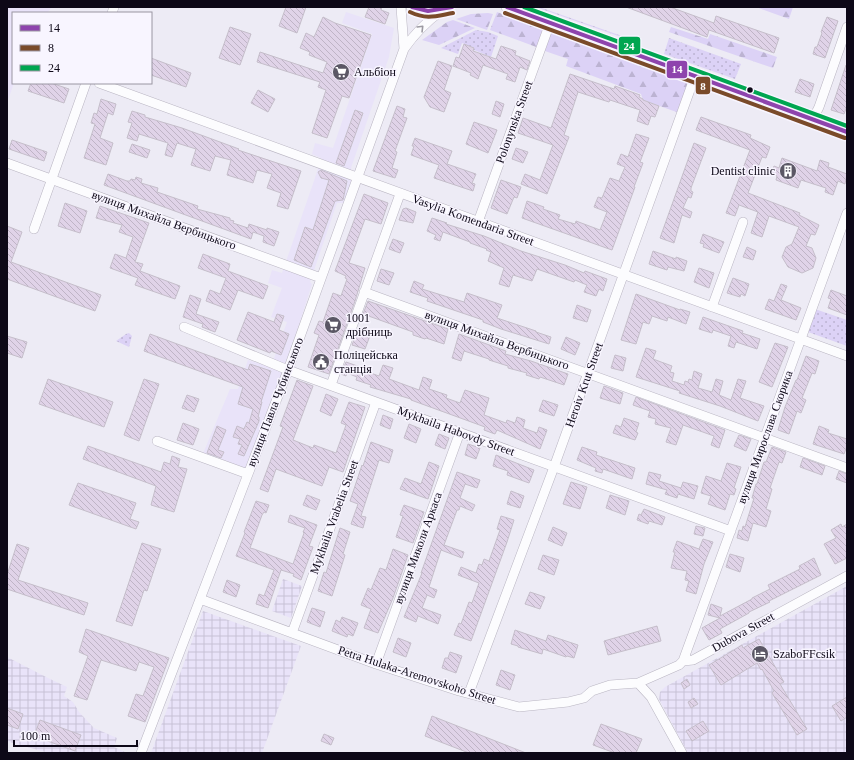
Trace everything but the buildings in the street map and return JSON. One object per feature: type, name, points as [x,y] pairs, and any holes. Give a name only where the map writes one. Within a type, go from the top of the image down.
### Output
[{"type":"main road","points":[[412,7],[422,11],[447,8]]},
{"type":"main road","points":[[507,7],[847,132]]},
{"type":"street","name":"вулиця Павла Чубинського","points":[[401,7],[404,49]]},
{"type":"street","name":"вулиця Павла Чубинського","points":[[141,753],[288,370],[404,49],[413,35],[422,26],[447,8]]},
{"type":"street","name":"Polonynska Street","points":[[478,222],[550,23]]},
{"type":"street","points":[[813,120],[847,28]]},
{"type":"street","name":"Heroiv Krut Street","points":[[469,693],[554,467],[695,76]]},
{"type":"street","points":[[34,228],[86,84]]},
{"type":"street","name":"Vasylia Komendaria Street","points":[[102,84],[847,356]]},
{"type":"street","name":"вулиця Михайла Вербицького","points":[[7,163],[321,278]]},
{"type":"street","points":[[331,385],[400,194]]},
{"type":"street","name":"вулиця Мирослава Скорика","points":[[683,661],[847,213]]},
{"type":"street","points":[[712,307],[743,222]]},
{"type":"street","name":"вулиця Михайла Вербицького","points":[[364,292],[847,468]]},
{"type":"street","name":"Mykhaila Habovdy Street","points":[[184,327],[288,370],[731,531]]},
{"type":"street","name":"Mykhaila Vrabelia Street","points":[[292,633],[376,402]]},
{"type":"street","name":"вулиця Миколи Аркаса","points":[[376,664],[460,432]]},
{"type":"street","points":[[157,441],[248,474]]},
{"type":"street","name":"Dubova Street","points":[[638,683],[679,665],[683,661],[693,660],[847,576]]},
{"type":"street","name":"Petra Hulaka-Aremovskoho Street","points":[[200,599],[376,664],[459,691],[519,707],[544,706],[568,702],[584,698],[592,691],[610,685],[638,683]]},
{"type":"street","points":[[638,683],[651,696],[682,753]]},
{"type":"shaded area","points":[[7,7],[52,7],[48,12],[12,12],[12,84],[14,84],[7,103]]},
{"type":"shaded area","points":[[346,12],[394,28],[389,57],[351,168],[352,181],[345,203],[337,203],[310,282],[312,284],[299,325],[246,471],[202,456],[230,389],[238,389],[248,360],[271,367],[287,322],[271,317],[282,288],[268,283],[272,270],[282,273],[316,175],[321,158],[312,154],[315,143],[333,148],[372,34],[342,23]]},
{"type":"shaded area","points":[[283,579],[302,586],[291,618],[272,611]]},
{"type":"shaded area","points":[[847,586],[847,753],[688,753],[659,699],[660,692],[665,687]]},
{"type":"shaded area","points":[[203,611],[301,646],[262,753],[151,753]]},
{"type":"shaded area","points":[[7,657],[67,687],[64,696],[73,702],[79,712],[94,728],[117,738],[114,747],[127,753],[49,753],[9,742],[7,739]]},
{"type":"green space","points":[[536,7],[539,7],[639,42],[638,43]]},
{"type":"green space","points":[[756,7],[793,7],[789,19]]},
{"type":"green space","points":[[497,12],[545,30],[539,48],[490,30]]},
{"type":"green space","points":[[471,14],[493,14],[487,30],[456,19]]},
{"type":"green space","points":[[453,20],[475,28],[439,45],[422,40],[447,22]]},
{"type":"green space","points":[[671,27],[708,39],[710,34],[777,57],[773,68],[669,32]]},
{"type":"green space","points":[[476,30],[488,32],[498,36],[491,57],[462,43],[458,54],[441,48]]},
{"type":"green space","points":[[549,32],[693,84],[682,114],[643,100],[641,94],[566,66],[568,59],[542,50]]},
{"type":"green space","points":[[669,38],[741,64],[735,79],[664,54]]},
{"type":"green space","points":[[815,309],[847,320],[847,346],[808,332]]},
{"type":"green space","points":[[129,333],[132,336],[129,347],[116,341],[126,334]]},
{"type":"transit line","name":"14","points":[[412,7],[428,11],[452,7]]},
{"type":"transit line","name":"14","points":[[507,7],[847,132]]},
{"type":"transit line","name":"24","points":[[524,7],[847,126]]},
{"type":"transit line","name":"8","points":[[410,12],[427,17],[453,13]]},
{"type":"transit line","name":"8","points":[[505,13],[845,138]]},
{"type":"place","name":"Альбіон","points":[[341,72]]},
{"type":"place","name":"Dentist clinic","points":[[788,171]]},
{"type":"place","name":"1001 дрібниць","points":[[333,325]]},
{"type":"place","name":"Поліцейська станція","points":[[321,362]]},
{"type":"place","name":"SzaboFFcsik","points":[[760,654]]}]
